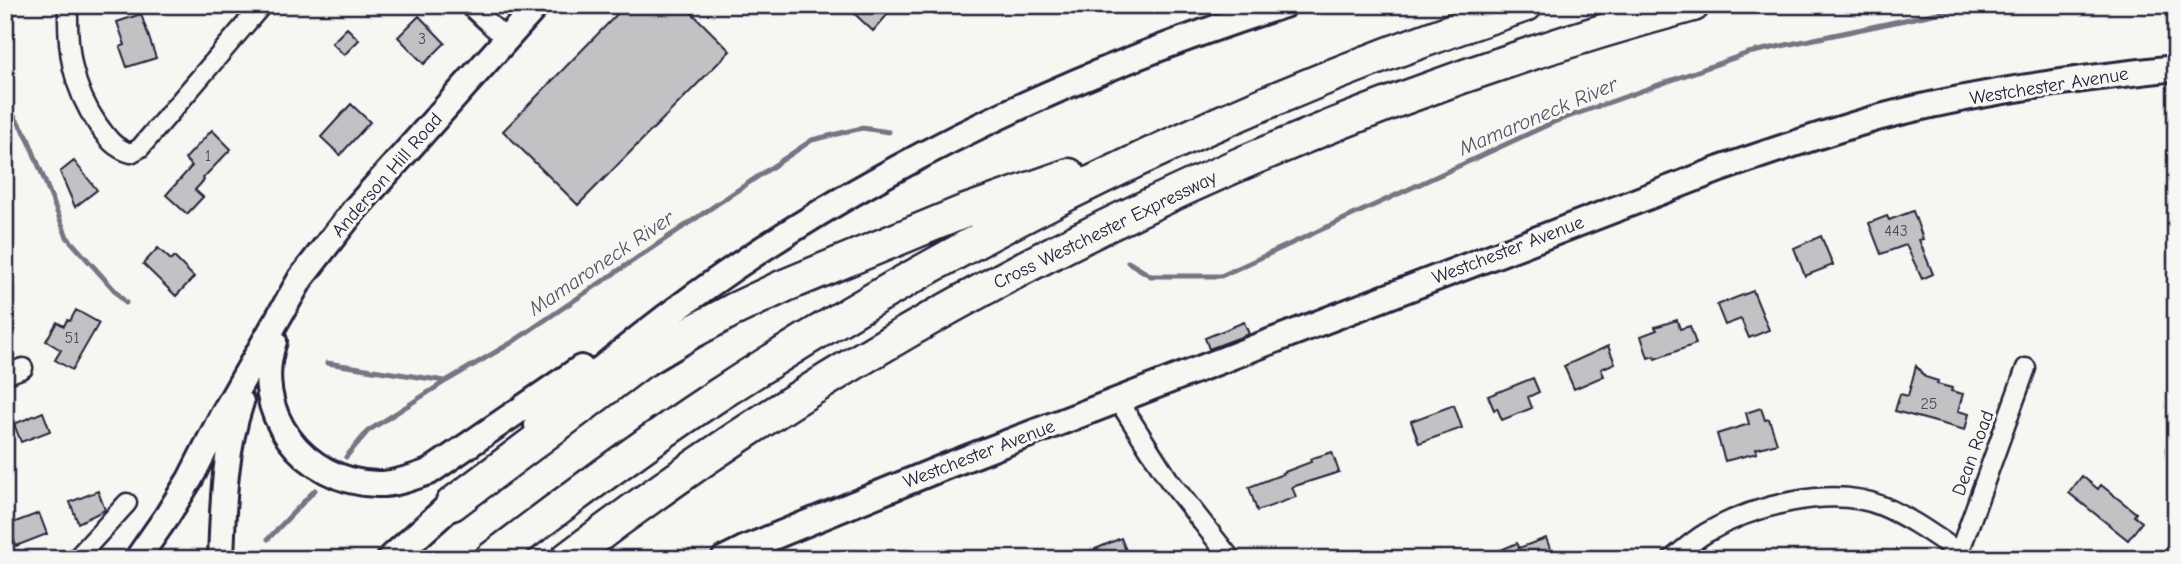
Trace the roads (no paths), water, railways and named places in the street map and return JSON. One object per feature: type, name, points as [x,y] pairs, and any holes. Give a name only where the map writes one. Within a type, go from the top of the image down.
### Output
[{"type":"highway","points":[[452,504],[641,362],[733,310],[784,286],[963,212],[1225,119],[1405,47],[1526,5]]},
{"type":"highway","name":"Cross Westchester Expressway","points":[[572,556],[713,454],[841,372],[1012,274],[1125,216],[1244,162],[1423,92],[1545,50],[1693,5]]},
{"type":"highway","points":[[491,559],[655,438],[831,324],[990,233],[1119,168],[1225,119]]},
{"type":"main road","name":"Anderson Hill Road","points":[[137,559],[190,480],[222,416],[301,278],[355,209],[537,5]]},
{"type":"main road","points":[[287,304],[272,346],[268,368],[268,393],[282,427],[294,446],[309,461],[339,477],[378,484],[401,481],[429,472],[571,374],[674,311],[808,220],[953,138],[1044,95],[1196,34],[1284,5]]},
{"type":"main road","name":"Westchester Avenue","points":[[859,501],[1720,169],[1819,135],[1877,118],[1978,96],[2073,80],[2176,68]]},
{"type":"main road","points":[[391,559],[573,391],[674,311]]},
{"type":"main road","name":"Anderson Hill Road","points":[[221,559],[228,456],[238,412],[256,359]]},
{"type":"main road","points":[[724,559],[859,501]]},
{"type":"main road","points":[[748,559],[859,501]]},
{"type":"street","points":[[68,5],[67,39],[75,80],[87,109],[108,139],[117,148],[131,153],[140,148],[262,5]]},
{"type":"street","points":[[469,5],[506,40]]},
{"type":"street","points":[[5,375],[23,368]]},
{"type":"street","name":"Dean Road","points":[[1964,556],[2026,368]]},
{"type":"street","points":[[1118,400],[1169,480],[1231,559]]},
{"type":"street","points":[[1672,559],[1706,533],[1751,512],[1822,498],[1853,499],[1880,505],[1909,520],[1964,556]]},
{"type":"street","points":[[76,559],[127,503]]},
{"type":"waterway","name":"Mamaroneck River","points":[[1128,262],[1151,276],[1221,276],[1554,122],[1748,53],[1976,5]]},
{"type":"waterway","points":[[5,102],[27,136],[67,237],[126,303]]},
{"type":"waterway","name":"Mamaroneck River","points":[[346,457],[368,431],[511,343],[812,140],[862,128],[889,132]]},
{"type":"waterway","points":[[327,363],[445,381]]},
{"type":"waterway","name":"Mamaroneck River","points":[[268,539],[315,490]]}]
